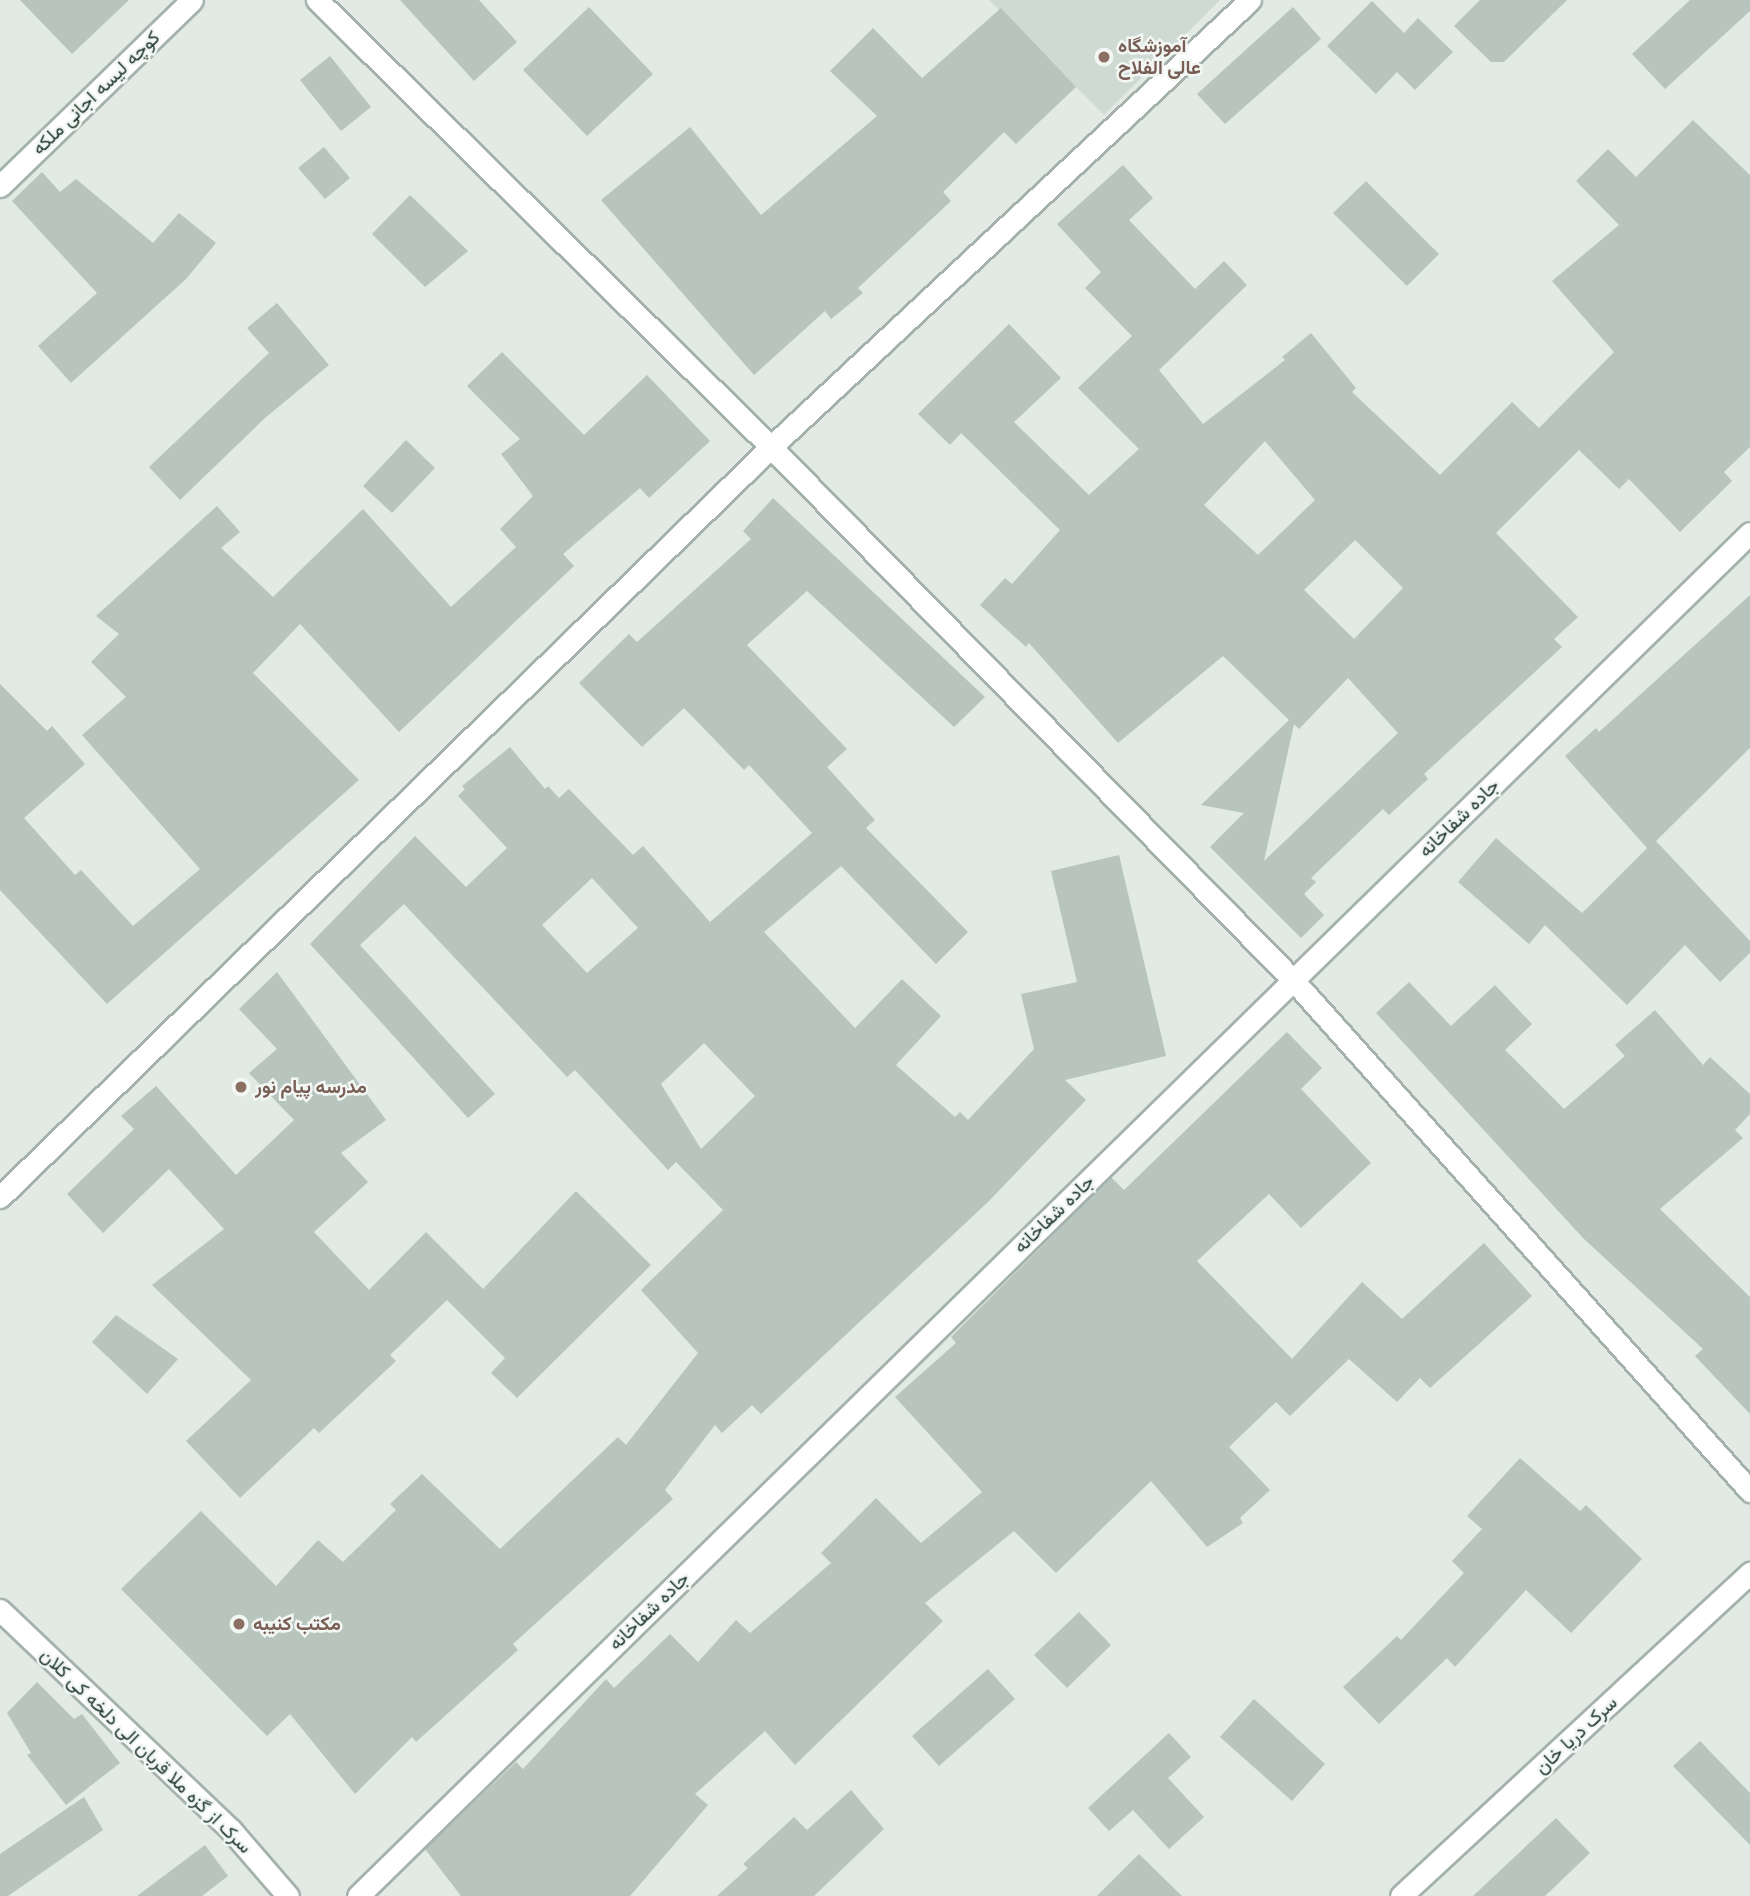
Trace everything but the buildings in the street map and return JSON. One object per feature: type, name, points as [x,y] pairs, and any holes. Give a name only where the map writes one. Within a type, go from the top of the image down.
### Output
[{"type":"street","name":"کوچه لیسه اجانی ملکه","points":[[0,186],[192,0]]},
{"type":"street","points":[[317,0],[771,447],[1293,980],[1750,1491]]},
{"type":"street","points":[[0,1198],[771,447],[1250,0]]},
{"type":"street","name":"جاده شفاخانه","points":[[358,1896],[1750,533]]},
{"type":"street","name":"سرک دریا خان","points":[[1401,1896],[1750,1573]]},
{"type":"street","name":"سرک از گزه ملا قربان الی دلخه کی کلان","points":[[0,1610],[231,1830],[288,1896]]},
{"type":"shaded area","name":"آموزشگاه عالی الفلاح","points":[[989,0],[1220,0],[1104,115]]},
{"type":"place","name":"آموزشگاه عالی الفلاح","points":[[1104,57]]},
{"type":"place","name":"مدرسه پیام نور","points":[[241,1087]]},
{"type":"place","name":"مکتب کنیبه","points":[[239,1624]]}]
